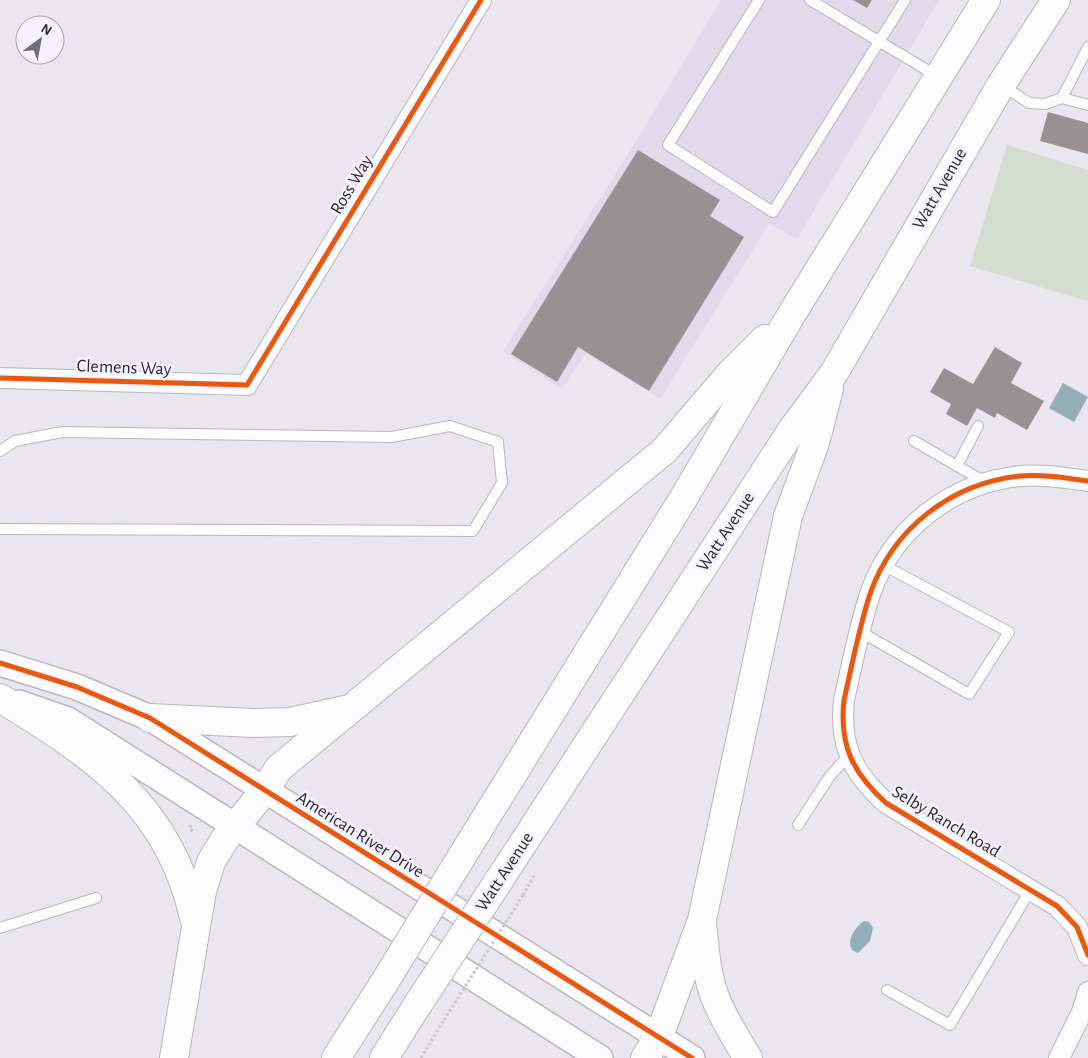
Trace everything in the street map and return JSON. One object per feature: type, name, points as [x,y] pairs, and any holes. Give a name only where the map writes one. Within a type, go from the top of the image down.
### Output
[{"type":"main road","points":[[336,1058],[683,499],[793,312],[986,0]]},
{"type":"main road","name":"Watt Avenue","points":[[384,1058],[792,430],[834,373],[1001,85],[1056,0]]},
{"type":"main road","points":[[174,1058],[202,891],[210,862],[234,826],[265,790],[278,768],[665,450],[728,376],[793,312]]},
{"type":"main road","points":[[652,1047],[702,920],[788,516],[814,443],[834,373]]},
{"type":"main road","points":[[0,697],[60,734],[106,771],[139,802],[167,843],[188,888],[196,925]]},
{"type":"main road","points":[[150,718],[253,723],[290,722],[351,708]]},
{"type":"main road","points":[[702,920],[707,964],[715,996],[734,1035],[748,1058]]},
{"type":"street","name":"Ross Way","points":[[247,385],[481,0]]},
{"type":"street","name":"Clemens Way","points":[[0,378],[247,385]]},
{"type":"street","name":"Selby Ranch Road","points":[[1088,481],[1020,476],[985,482],[952,496],[923,516],[900,539],[883,565],[870,593],[844,700],[842,716],[843,732],[849,755],[868,786],[886,803],[1031,888],[1067,915],[1084,941],[1088,956]]},
{"type":"street","name":"American River Drive","points":[[0,663],[77,687],[150,718],[265,790],[652,1047],[692,1058]]},
{"type":"street","points":[[0,697],[68,720],[600,1058]]},
{"type":"street","points":[[1059,1058],[1082,1012],[1088,992]]},
{"type":"lane","points":[[759,0],[668,145],[773,212],[905,0]]},
{"type":"lane","points":[[810,0],[938,76]]},
{"type":"lane","points":[[1062,98],[1088,47]]},
{"type":"lane","points":[[1001,85],[1030,103],[1045,104],[1062,98],[1088,105]]},
{"type":"lane","points":[[0,451],[15,441],[62,432],[392,437],[450,426],[498,442],[502,483],[473,531],[0,529]]},
{"type":"lane","points":[[957,466],[978,426]]},
{"type":"lane","points":[[914,441],[985,482]]},
{"type":"lane","points":[[861,632],[969,694],[1009,632],[883,565]]},
{"type":"lane","points":[[798,825],[830,776],[849,755]]},
{"type":"lane","points":[[887,990],[950,1025],[1031,888]]},
{"type":"lane","points":[[0,928],[96,898]]},
{"type":"path","points":[[421,1058],[523,895]]},
{"type":"shaded area","points":[[721,0],[939,0],[797,239],[769,224],[660,399],[586,353],[562,389],[503,351],[632,148]]},
{"type":"shaded area","points":[[1007,145],[1088,170],[1088,301],[970,266]]},
{"type":"water","points":[[1063,383],[1088,397],[1074,422],[1049,408]]},
{"type":"water","points":[[864,921],[869,922],[873,928],[870,941],[858,953],[850,947],[850,942],[857,927]]},
{"type":"building","points":[[853,0],[872,0],[867,8]]},
{"type":"building","points":[[1048,112],[1088,123],[1088,154],[1040,141]]},
{"type":"building","points":[[638,150],[720,200],[710,216],[744,237],[649,391],[578,347],[557,382],[511,354]]},
{"type":"building","points":[[995,347],[1022,363],[1011,383],[1044,401],[1027,430],[997,413],[995,418],[977,408],[967,426],[946,414],[951,404],[930,392],[944,368],[973,384]]},
{"type":"cycle path","points":[[0,378],[247,385],[481,0]]},
{"type":"cycle path","points":[[1088,481],[1037,476],[1020,476],[995,480],[971,488],[949,499],[928,513],[910,530],[880,570],[870,594],[844,700],[843,716],[846,745],[851,757],[865,781],[886,803],[1057,906],[1077,927],[1088,955]]},
{"type":"cycle path","points":[[0,663],[77,687],[150,718],[692,1058]]}]
